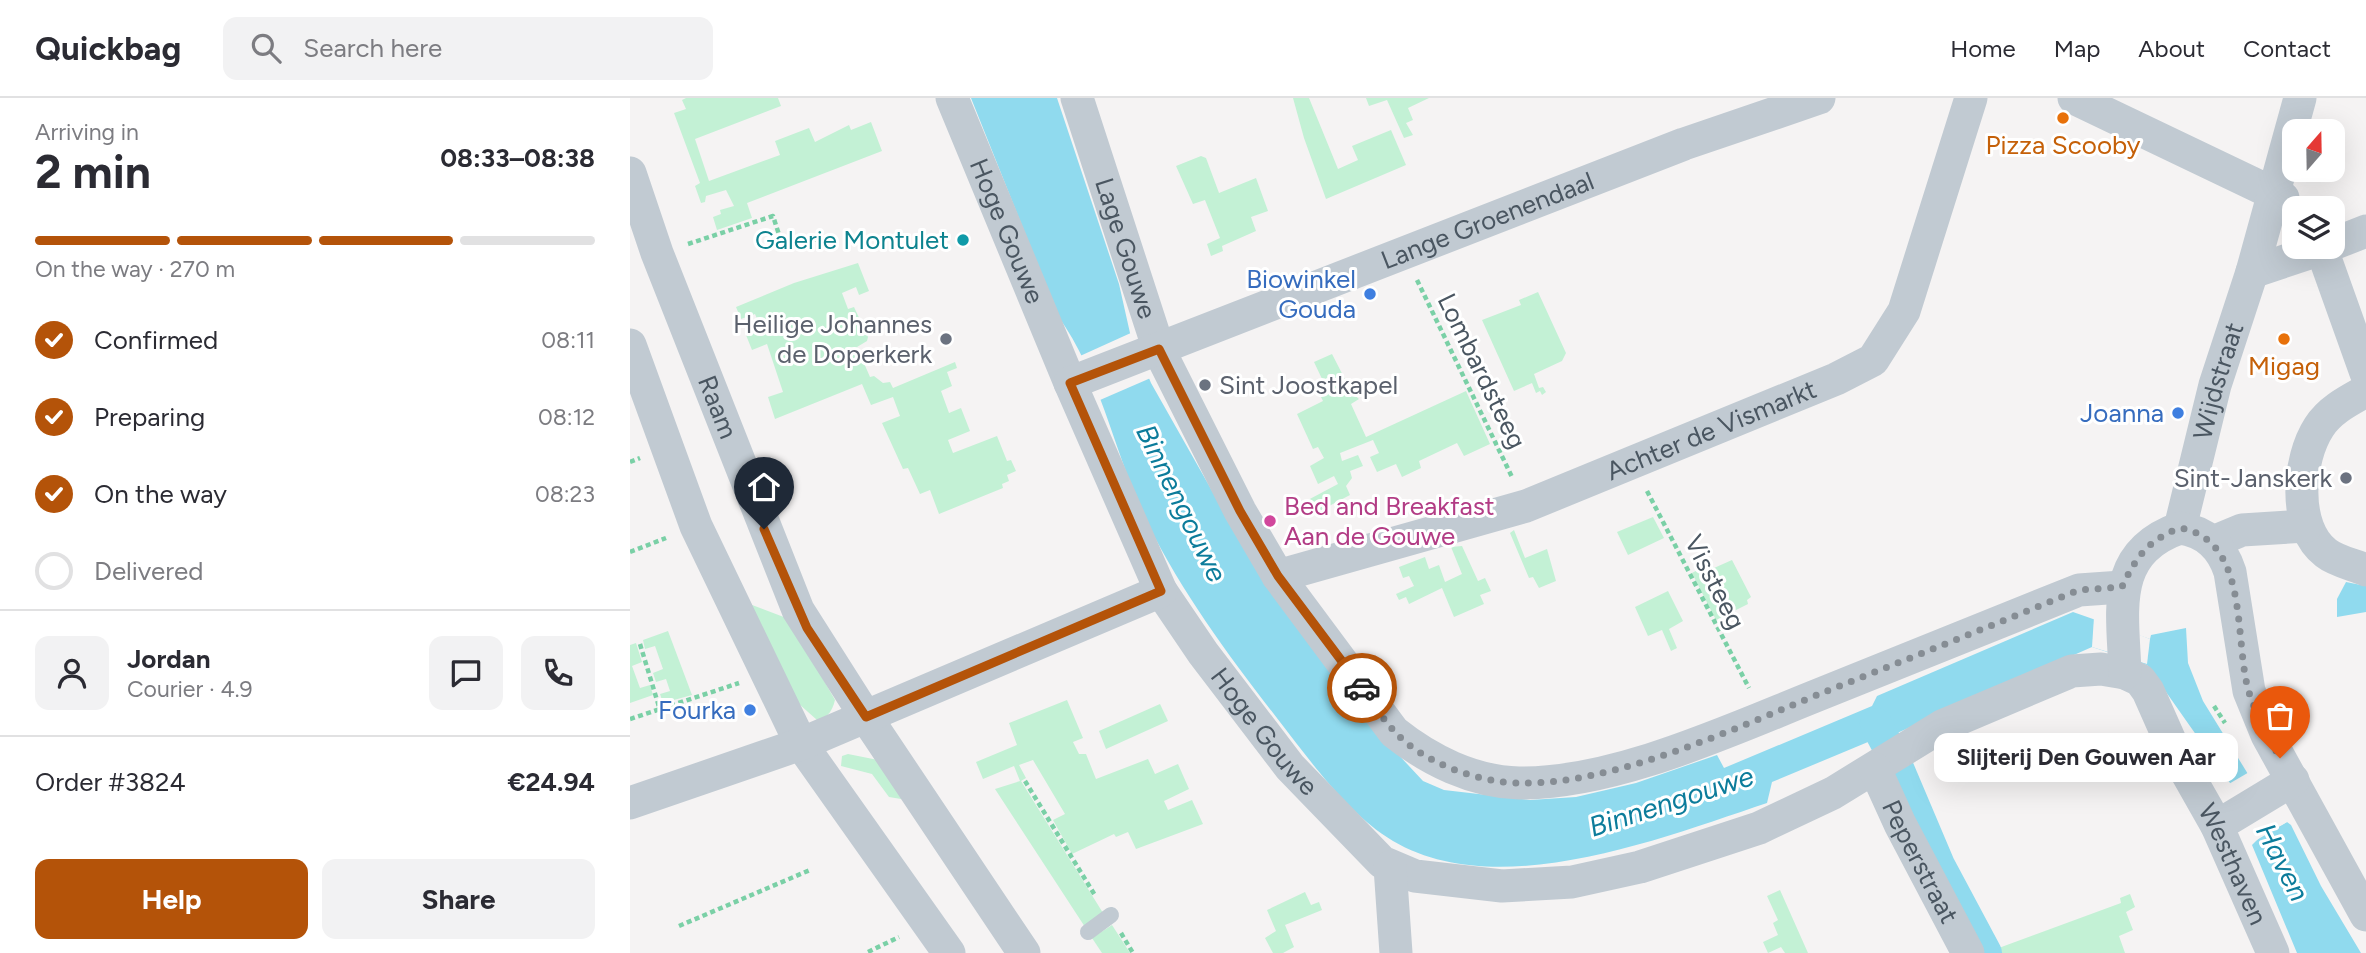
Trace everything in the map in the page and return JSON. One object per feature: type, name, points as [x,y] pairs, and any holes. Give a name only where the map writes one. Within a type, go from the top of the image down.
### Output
[{"type":"street","name":"Hoge Gouwe","points":[[952,98],[1080,380],[1161,591],[1203,653],[1290,767],[1340,822],[1390,867],[1415,876],[1457,883],[1502,886],[1572,882],[1640,867],[1759,828],[1825,797],[1942,726],[2072,671],[2087,669],[2124,653]]},
{"type":"street","name":"Lage Gouwe","points":[[1077,98],[1151,352],[1278,576],[1394,732],[1418,751],[1444,765],[1484,778],[1518,783],[1568,780],[1611,772],[1764,717],[2079,590],[2122,587]]},
{"type":"street","name":"Lange Groenendaal","points":[[1080,380],[1684,144],[1819,98]]},
{"type":"street","name":"Achter de Vismarkt","points":[[1278,576],[1526,506],[1836,379],[1873,360],[1904,311],[1971,98]]},
{"type":"street","points":[[2074,98],[2277,196]]},
{"type":"street","name":"Wijdstraat","points":[[2180,528],[2216,385],[2277,196],[2300,98]]},
{"type":"street","name":"Raam","points":[[630,173],[657,253],[783,579],[807,628],[1024,953]]},
{"type":"street","points":[[2345,239],[2366,231]]},
{"type":"street","points":[[2252,272],[2290,259]]},
{"type":"street","points":[[2330,259],[2366,373]]},
{"type":"street","points":[[630,345],[696,526],[801,744],[949,953]]},
{"type":"street","points":[[2366,391],[2339,406],[2320,425],[2307,449],[2303,481],[2306,526],[2326,553],[2366,570]]},
{"type":"street","points":[[2213,542],[2242,530],[2306,526]]},
{"type":"street","points":[[2124,653],[2122,587],[2134,561],[2150,542],[2180,528],[2194,531],[2213,542],[2225,557],[2230,572],[2249,691],[2267,736],[2281,786],[2366,915]]},
{"type":"street","points":[[630,803],[801,744],[1161,591]]},
{"type":"street","name":"Westhaven","points":[[2124,653],[2148,691],[2175,752],[2227,819],[2273,953]]},
{"type":"street","name":"Peperstraat","points":[[1888,759],[1899,824],[1968,953]]},
{"type":"street","points":[[2227,819],[2281,786]]},
{"type":"street","points":[[1390,867],[1396,953]]},
{"type":"lane","points":[[1088,932],[1110,916]]},
{"type":"path","points":[[657,253],[772,216],[783,247],[821,238]]},
{"type":"path","name":"Lombardsteeg","points":[[1404,253],[1526,506]]},
{"type":"path","name":"Vissteeg","points":[[1633,464],[1764,717]]},
{"type":"path","points":[[630,552],[696,526]]},
{"type":"path","points":[[640,644],[660,710]]},
{"type":"path","points":[[630,719],[767,673]]},
{"type":"path","points":[[1025,781],[1133,953]]},
{"type":"path","points":[[679,926],[810,870]]},
{"type":"green space","points":[[778,98],[781,106],[695,139],[709,181],[780,155],[775,141],[809,128],[815,142],[849,125],[851,130],[871,122],[882,151],[747,203],[752,218],[717,230],[713,217],[721,214],[720,210],[734,206],[726,190],[706,196],[705,202],[701,203],[695,186],[700,183],[674,113],[686,109],[682,100]]},
{"type":"green space","points":[[1293,98],[1309,98],[1338,169],[1358,160],[1352,146],[1391,130],[1406,165],[1326,199]]},
{"type":"green space","points":[[1366,98],[1429,98],[1408,108],[1413,120],[1406,123],[1413,135],[1404,138],[1387,100],[1369,106]]},
{"type":"green space","points":[[1201,156],[1206,158],[1219,193],[1256,178],[1268,211],[1251,217],[1256,231],[1222,246],[1223,251],[1211,256],[1207,244],[1220,238],[1205,200],[1193,204],[1176,166]]},
{"type":"green space","points":[[858,263],[869,291],[859,295],[856,287],[842,293],[848,309],[854,307],[868,337],[867,341],[857,347],[870,377],[874,376],[883,383],[890,382],[893,388],[955,362],[957,368],[947,372],[952,386],[941,391],[949,413],[961,408],[970,431],[948,440],[953,453],[997,436],[1007,461],[1011,460],[1016,471],[1007,475],[1009,481],[1002,484],[1003,488],[939,514],[930,490],[920,494],[908,468],[903,469],[882,423],[900,416],[893,397],[871,405],[862,384],[775,419],[768,397],[783,392],[767,344],[752,350],[746,335],[761,328],[755,314],[741,319],[736,307],[794,283]]},
{"type":"green space","points":[[1538,292],[1566,353],[1562,361],[1534,374],[1539,388],[1543,387],[1546,392],[1542,395],[1540,391],[1536,393],[1532,383],[1514,391],[1482,320],[1521,305],[1519,300]]},
{"type":"green space","points":[[1332,354],[1352,393],[1359,399],[1351,404],[1366,437],[1466,391],[1490,444],[1464,456],[1457,443],[1419,461],[1421,468],[1402,477],[1396,464],[1377,472],[1370,457],[1379,453],[1373,440],[1340,453],[1342,461],[1358,455],[1363,466],[1350,471],[1352,478],[1346,486],[1350,495],[1312,515],[1306,501],[1338,484],[1334,476],[1318,484],[1310,466],[1324,458],[1318,447],[1313,449],[1297,414],[1323,401],[1315,385],[1323,381],[1314,362]]},
{"type":"green space","points":[[1653,517],[1664,538],[1628,555],[1617,532]]},
{"type":"green space","points":[[1514,530],[1525,558],[1547,549],[1556,581],[1539,588],[1533,577],[1529,578],[1510,533]]},
{"type":"green space","points":[[1462,546],[1478,581],[1485,578],[1491,591],[1480,595],[1484,604],[1454,617],[1442,588],[1409,604],[1406,597],[1399,600],[1396,594],[1414,586],[1409,576],[1403,578],[1399,567],[1425,557],[1429,569],[1439,565],[1445,582],[1462,574],[1451,547]]},
{"type":"green space","points":[[1732,560],[1751,597],[1747,600],[1748,604],[1716,620],[1692,573],[1710,563],[1714,568]]},
{"type":"green space","points":[[1668,591],[1683,621],[1669,629],[1677,648],[1671,651],[1662,630],[1648,636],[1635,607]]},
{"type":"green space","points":[[739,600],[789,619],[835,700],[827,715],[817,720],[799,704]]},
{"type":"green space","points":[[668,631],[692,695],[663,703],[660,694],[670,691],[666,679],[656,682],[653,673],[663,669],[655,646],[645,649],[643,640]]},
{"type":"green space","points":[[636,643],[642,662],[632,666],[640,688],[650,685],[653,695],[630,703],[630,645]]},
{"type":"green space","points":[[1067,700],[1083,738],[1073,742],[1079,754],[1086,754],[1096,779],[1148,759],[1155,774],[1178,764],[1189,789],[1164,801],[1168,810],[1192,800],[1203,824],[1136,849],[1128,832],[1116,837],[1114,834],[1072,854],[1053,820],[1065,814],[1033,760],[1019,765],[1026,778],[1021,781],[1103,913],[1085,927],[995,789],[1020,781],[1014,766],[983,779],[976,762],[1017,745],[1009,723]]},
{"type":"green space","points":[[1160,704],[1168,721],[1106,749],[1099,731]]},
{"type":"green space","points":[[848,754],[878,760],[907,800],[889,797],[872,774],[841,766],[842,756]]},
{"type":"green space","points":[[1780,890],[1808,953],[1785,953],[1781,947],[1768,953],[1763,942],[1778,935],[1773,923],[1778,920],[1767,896]]},
{"type":"green space","points":[[1305,892],[1311,905],[1319,902],[1322,910],[1285,925],[1294,947],[1283,953],[1273,953],[1265,938],[1276,931],[1267,910]]},
{"type":"green space","points":[[2130,894],[2135,907],[2126,912],[2133,930],[2119,936],[2125,953],[1998,953],[1996,949],[2121,903],[2120,898]]},
{"type":"green space","points":[[1112,925],[1130,953],[1102,953],[1092,938]]},
{"type":"water","points":[[971,98],[1057,98],[1119,284],[1130,333],[1151,383],[1228,519],[1367,721],[1423,781],[1444,790],[1530,800],[1576,797],[1636,783],[1717,755],[1724,768],[1872,706],[1877,696],[2073,612],[2150,639],[2151,635],[2186,628],[2188,663],[2203,701],[2280,826],[2287,822],[2291,825],[2321,886],[2361,953],[2297,953],[2252,845],[2260,837],[2230,783],[2147,665],[2092,647],[1870,745],[1868,742],[1772,782],[1767,803],[1630,847],[1530,865],[1481,866],[1435,859],[1393,841],[1361,817],[1305,754],[1209,626],[1162,551],[1136,498],[1086,365],[1058,316]]},
{"type":"water","points":[[2346,582],[2366,586],[2366,612],[2337,617],[2337,599]]},
{"type":"pier","points":[[1133,332],[1153,377],[1100,400],[1080,356]]},
{"type":"pier","points":[[2094,617],[2150,639],[2147,664],[2092,647]]},
{"type":"pier","points":[[2251,771],[2281,821],[2285,819],[2287,822],[2255,841],[2256,836],[2227,785]]},
{"type":"waterway","points":[[1876,724],[1892,754],[1939,865],[1986,953]]},
{"type":"way so far","points":[[1362,688],[1394,732],[1418,751],[1444,765],[1484,778],[1518,783],[1568,780],[1611,772],[1764,717],[2079,590],[2103,586],[2122,587],[2134,561],[2150,542],[2180,528],[2204,536],[2213,542],[2225,557],[2230,572],[2249,691],[2267,736],[2280,758]]},
{"type":"place","name":"Pizza Scooby","points":[[2063,118]]},
{"type":"place","name":"Galerie Montulet","points":[[963,240]]},
{"type":"place","name":"Biowinkel Gouda","points":[[1370,294]]},
{"type":"place","name":"Heilige Johannes de Doperkerk","points":[[946,339]]},
{"type":"place","name":"Migag","points":[[2284,339]]},
{"type":"place","name":"Sint Joostkapel","points":[[1205,385]]},
{"type":"place","name":"Joanna","points":[[2178,413]]},
{"type":"place","name":"Sint-Janskerk","points":[[2346,478]]},
{"type":"place","name":"Bed and Breakfast Aan de Gouwe","points":[[1270,521]]},
{"type":"place","name":"Fourka","points":[[750,710]]},
{"type":"place","name":"Slijterij Den Gouwen Aar","points":[[2280,758]]},
{"type":"route","points":[[764,529],[783,579],[807,628],[866,717],[1161,591],[1070,383],[1159,349],[1240,511],[1278,576],[1362,688]]},
{"type":"water label","name":"Binnengouwe","points":[[1182,503]]},
{"type":"water label","name":"Binnengouwe","points":[[1671,801]]},
{"type":"water label","name":"Haven","points":[[2283,862]]}]
